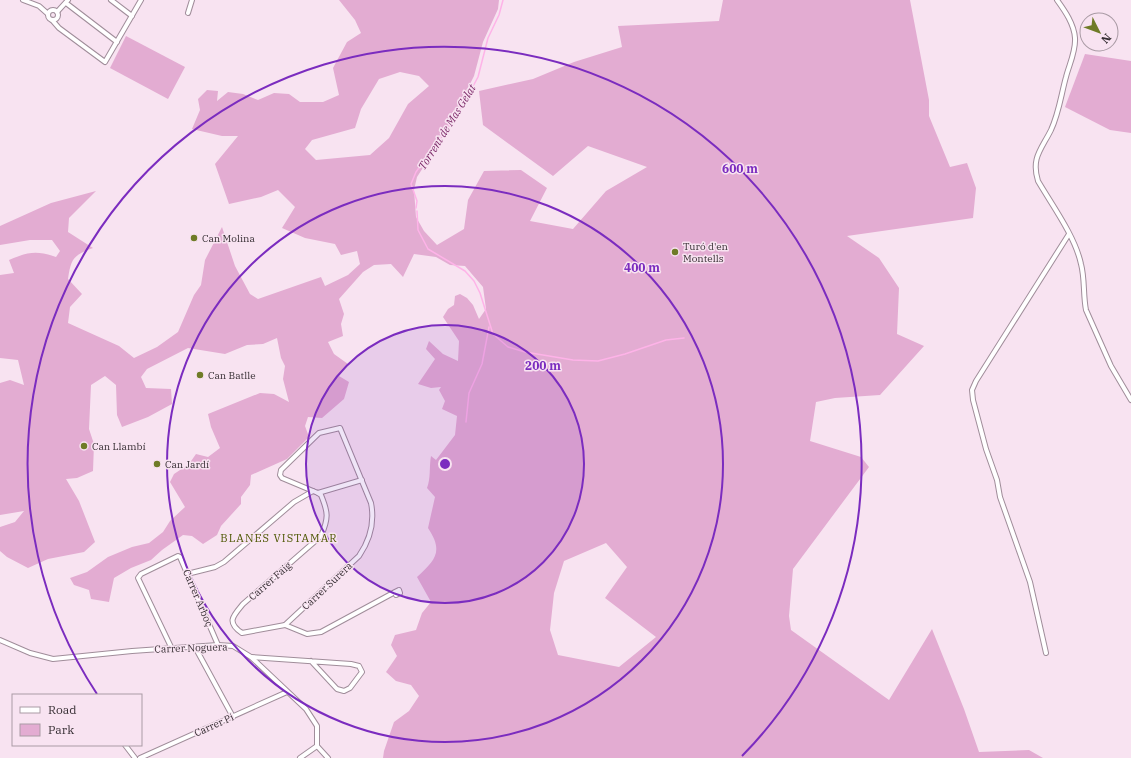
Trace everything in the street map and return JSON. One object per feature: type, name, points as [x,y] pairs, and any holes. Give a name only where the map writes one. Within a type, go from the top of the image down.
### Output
[{"type":"street","points":[[22,0],[39,6],[48,14],[49,19],[52,20],[59,28],[105,62],[141,0]]},
{"type":"street","points":[[111,0],[132,16]]},
{"type":"street","points":[[188,13],[192,0]]},
{"type":"street","points":[[1057,0],[1065,11],[1076,38],[1060,106],[1035,160],[1035,171],[1038,181],[1069,234],[1081,262],[1084,275],[1084,301],[1088,316],[1111,366],[1131,400]]},
{"type":"street","points":[[52,20],[57,18],[57,12],[67,1],[117,42]]},
{"type":"street","points":[[48,14],[51,10],[57,12]]},
{"type":"street","points":[[1046,653],[1030,582],[1000,497],[997,480],[986,449],[973,400],[972,390],[976,381],[1069,234]]},
{"type":"street","name":"Carrer Surera","points":[[285,625],[359,556],[366,545],[372,527],[373,512],[362,480],[340,428],[319,433],[281,470],[280,474],[282,478],[313,491]]},
{"type":"street","points":[[187,574],[215,567],[224,562],[294,502],[313,491],[318,493],[362,480]]},
{"type":"street","name":"Carrer Faig","points":[[285,625],[242,632],[235,628],[232,622],[233,616],[243,604],[321,536],[327,522],[327,511],[321,495],[318,493]]},
{"type":"street","name":"Carrer Arboç","points":[[172,648],[138,578],[141,574],[178,556],[180,557],[218,645]]},
{"type":"street","points":[[285,625],[307,634],[321,632],[394,592]]},
{"type":"street","name":"Carrer Noguera","points":[[0,640],[30,653],[53,659],[172,648],[218,645],[233,646],[244,651],[251,657],[313,717],[317,726],[317,746]]},
{"type":"street","points":[[195,647],[233,716]]},
{"type":"street","points":[[251,657],[311,661],[351,664],[359,666],[362,672],[350,688],[344,691],[337,689],[311,661]]},
{"type":"street","name":"Carrer Pi","points":[[140,758],[287,692]]},
{"type":"street","points":[[126,746],[136,758]]},
{"type":"street","points":[[300,758],[317,746],[328,758]]},
{"type":"green space","points":[[339,0],[499,0],[498,9],[483,42],[474,76],[457,110],[455,118],[417,177],[414,190],[416,217],[424,231],[437,245],[464,229],[468,200],[484,171],[521,170],[547,188],[530,221],[573,229],[606,191],[647,167],[588,146],[553,176],[483,125],[479,91],[533,79],[574,62],[622,47],[618,26],[719,21],[723,0],[910,0],[929,100],[929,116],[950,167],[967,163],[976,188],[973,218],[847,236],[879,258],[899,288],[897,334],[924,346],[880,395],[835,398],[816,402],[810,441],[861,457],[869,467],[793,569],[789,616],[791,630],[889,700],[932,629],[964,709],[979,752],[1029,750],[1043,758],[383,758],[394,722],[409,711],[419,696],[411,685],[396,681],[386,672],[397,656],[391,645],[395,635],[416,630],[422,613],[431,602],[417,577],[429,566],[433,560],[436,550],[436,543],[428,528],[435,497],[427,488],[430,460],[431,456],[436,460],[455,435],[457,416],[442,409],[445,401],[439,390],[441,387],[431,388],[418,384],[435,359],[426,349],[429,341],[443,354],[458,361],[459,341],[443,317],[448,309],[454,305],[455,296],[460,294],[467,298],[473,305],[479,319],[486,309],[483,287],[465,266],[450,265],[436,257],[414,254],[403,277],[391,264],[374,265],[363,272],[339,299],[344,314],[341,324],[343,336],[328,342],[334,354],[348,364],[339,376],[349,382],[344,399],[322,418],[308,417],[305,426],[309,437],[287,459],[251,475],[250,485],[241,497],[241,504],[221,526],[217,535],[203,544],[192,536],[183,535],[151,560],[131,568],[114,578],[109,602],[91,599],[89,590],[74,585],[70,578],[87,572],[108,557],[132,547],[149,543],[163,532],[170,521],[185,507],[170,482],[174,474],[189,464],[196,454],[208,457],[220,448],[211,427],[208,414],[260,393],[274,394],[289,402],[283,379],[285,366],[281,358],[277,338],[263,344],[247,345],[225,354],[188,348],[147,369],[141,377],[146,388],[171,389],[172,404],[148,417],[122,427],[117,415],[116,385],[105,376],[91,385],[89,429],[94,444],[93,471],[77,478],[66,479],[79,501],[95,542],[84,552],[48,559],[28,568],[7,557],[0,551],[0,527],[15,522],[24,511],[0,515],[0,383],[10,380],[24,385],[18,360],[0,358],[0,275],[14,273],[9,260],[16,257],[32,253],[43,253],[56,257],[60,251],[52,240],[30,240],[0,245],[0,226],[51,203],[96,191],[69,218],[68,232],[93,248],[77,256],[70,267],[68,279],[82,294],[70,307],[68,323],[119,346],[134,358],[157,347],[178,332],[194,295],[201,285],[205,260],[222,227],[235,266],[250,294],[258,299],[321,277],[325,286],[348,275],[360,264],[357,251],[341,255],[335,244],[305,238],[282,228],[295,207],[278,190],[261,197],[229,204],[215,164],[238,136],[222,136],[192,129],[200,110],[198,99],[207,90],[218,91],[217,101],[228,92],[243,94],[258,100],[274,93],[289,94],[300,102],[323,102],[339,95],[333,68],[347,42],[361,33],[355,20]],"holes":[[[400,72],[419,76],[429,86],[408,104],[389,138],[370,155],[316,160],[305,149],[312,140],[355,128],[361,109],[379,79]],[[606,543],[627,567],[605,598],[656,637],[619,667],[558,655],[550,630],[554,593],[564,561]]]},
{"type":"green space","points":[[126,36],[185,67],[168,99],[110,68]]},
{"type":"green space","points":[[1085,54],[1131,61],[1131,133],[1110,130],[1065,107]]},
{"type":"waterway","name":"Torrent de Mas Gelat","points":[[416,208],[417,201],[411,184],[416,172],[463,105],[478,77],[488,38],[499,15],[503,0]]},
{"type":"waterway","points":[[417,211],[418,230],[428,249],[465,271],[474,281],[480,293],[493,334],[508,347],[525,352],[573,360],[598,361],[625,354],[666,340],[684,338]]},
{"type":"waterway","points":[[466,422],[469,393],[482,364],[489,327]]},
{"type":"place","name":"Can Molina","points":[[194,238]]},
{"type":"place","name":"Turó d'en Montells","points":[[675,252]]},
{"type":"place","name":"Can Batlle","points":[[200,375]]},
{"type":"place","name":"Can Llambí","points":[[84,446]]},
{"type":"place","name":"Can Jardí","points":[[157,464]]},
{"type":"district","name":"BLANES VISTAMAR","points":[[279,538]]}]
